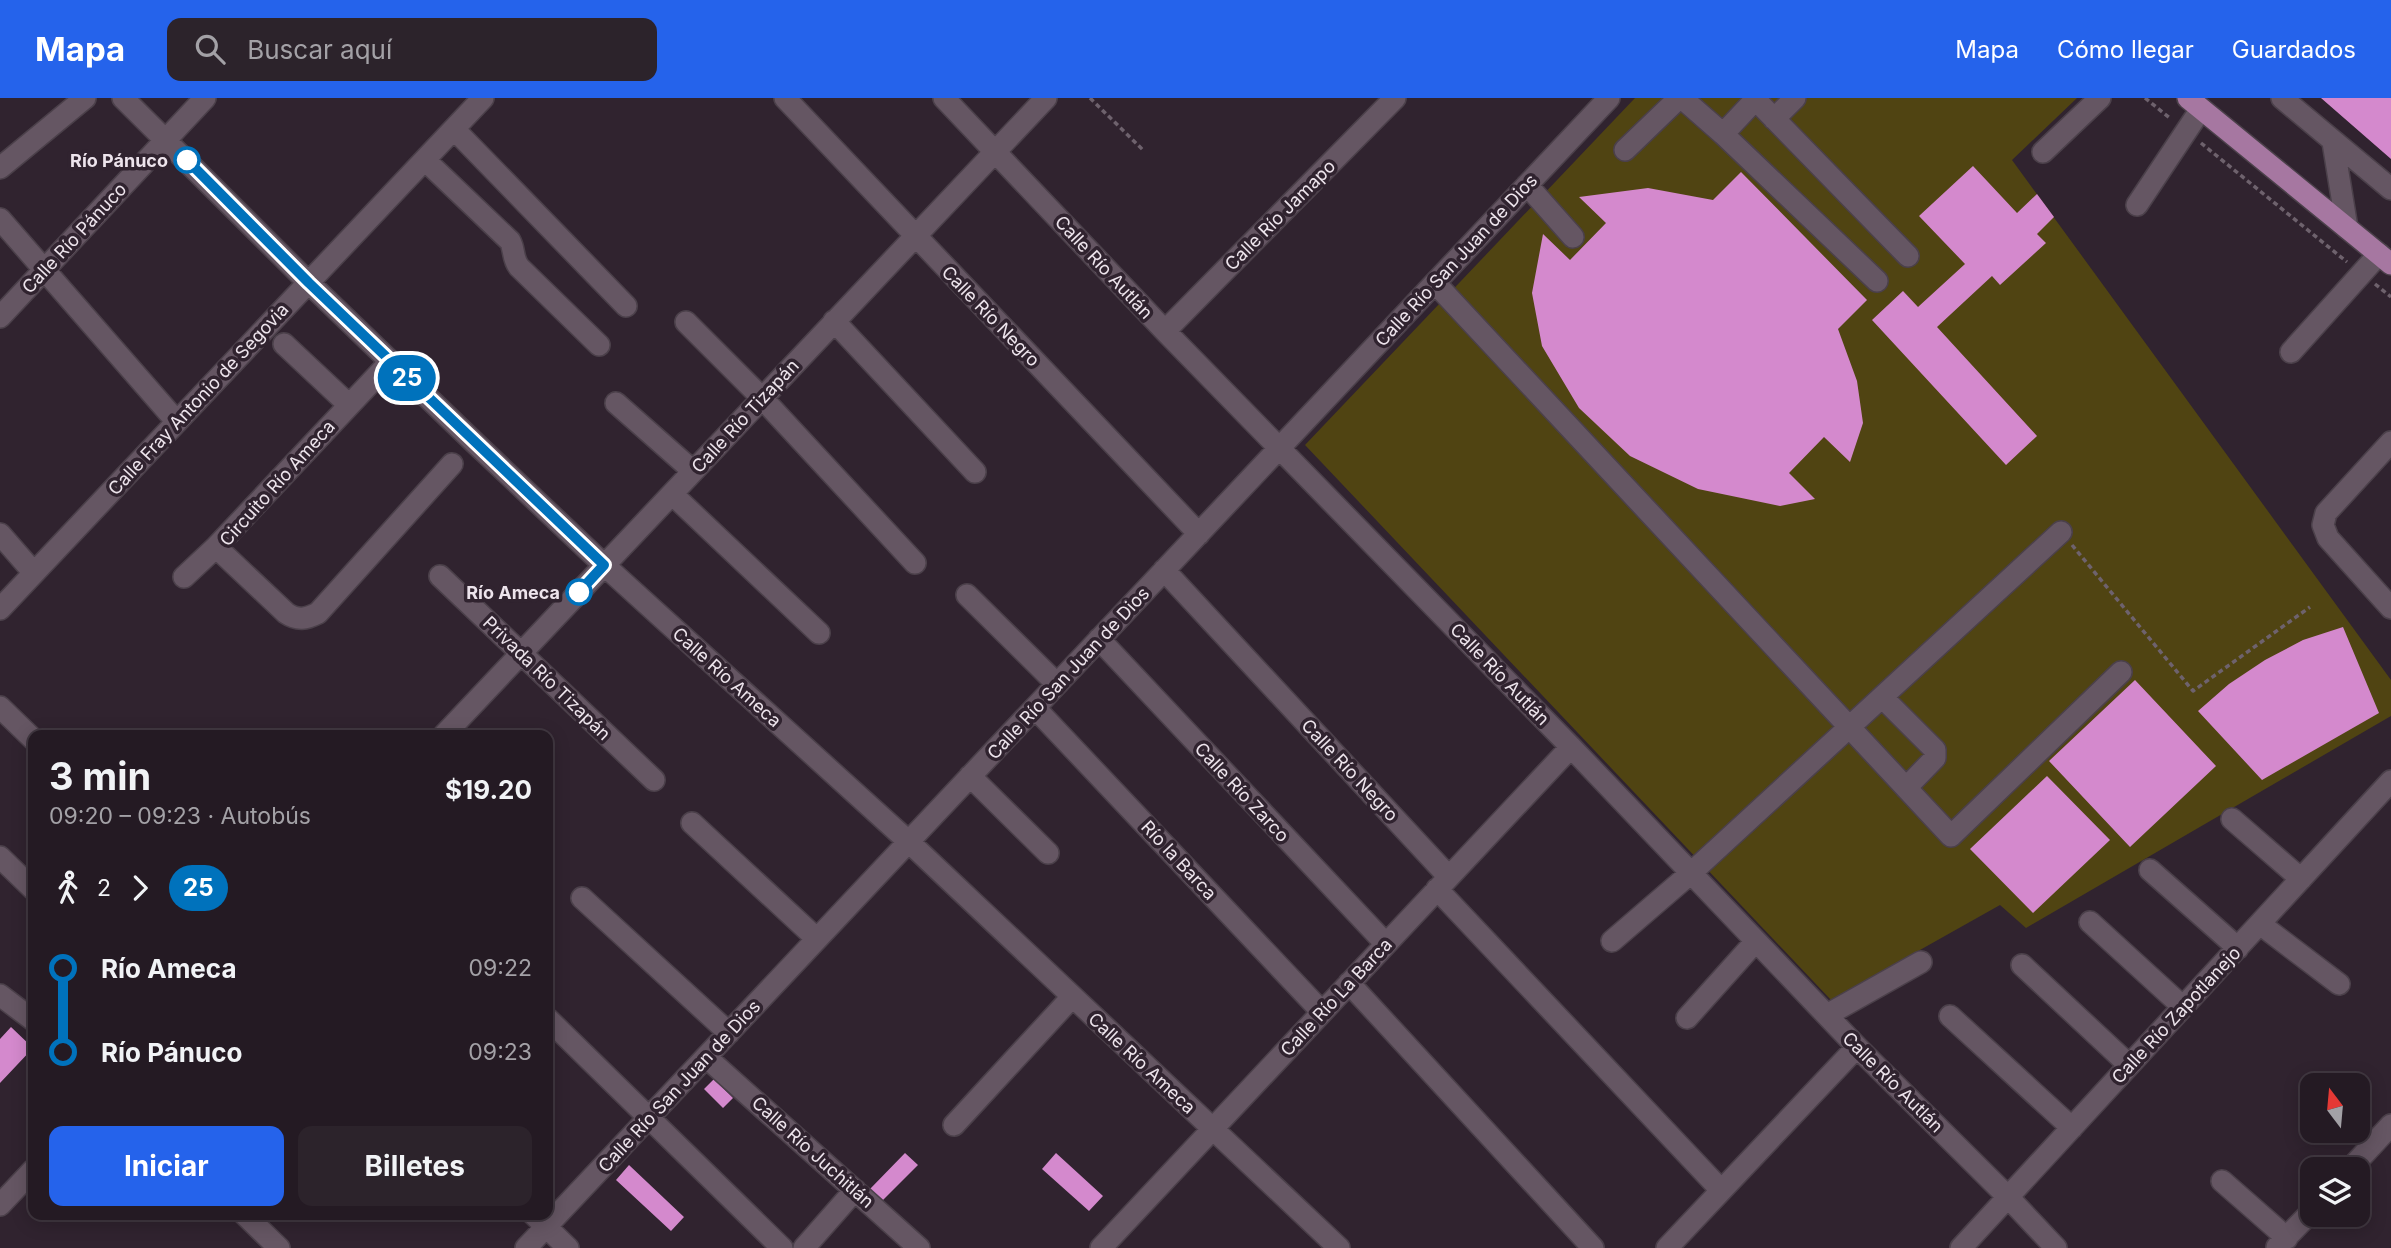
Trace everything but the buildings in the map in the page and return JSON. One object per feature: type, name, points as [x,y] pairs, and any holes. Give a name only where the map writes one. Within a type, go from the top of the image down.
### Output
[{"type":"main road","points":[[2194,104],[2385,259]]},
{"type":"street","name":"Calle Río Ameca","points":[[123,98],[390,362],[604,565],[909,842],[1339,1248]]},
{"type":"street","name":"Calle Río Pánuco","points":[[0,317],[205,98]]},
{"type":"street","name":"Calle Fray Antonio de Segovia","points":[[0,608],[483,98]]},
{"type":"street","name":"Calle Río Negro","points":[[785,98],[1199,534]]},
{"type":"street","name":"Calle Río Autlán","points":[[944,98],[1165,331],[1571,747],[1857,1047],[2008,1196],[2056,1248]]},
{"type":"street","name":"Calle Río Tizapán","points":[[449,730],[1045,98]]},
{"type":"street","name":"Calle Río Jamapo","points":[[1165,331],[1395,98]]},
{"type":"street","name":"Calle Río San Juan de Dios","points":[[553,1208],[648,1119],[1609,98]]},
{"type":"street","points":[[1625,150],[1680,98],[1723,134],[1877,281]]},
{"type":"street","points":[[1774,119],[1795,98]]},
{"type":"street","points":[[2043,152],[2100,98]]},
{"type":"street","points":[[2282,98],[2391,188]]},
{"type":"street","points":[[1723,134],[1754,99],[1908,256]]},
{"type":"street","points":[[0,168],[72,102]]},
{"type":"street","points":[[2137,205],[2186,131],[2194,104]]},
{"type":"street","points":[[454,129],[626,306]]},
{"type":"street","points":[[2333,142],[2347,228]]},
{"type":"street","points":[[425,160],[510,241],[514,249],[513,258],[519,267],[599,345]]},
{"type":"street","points":[[1527,185],[1573,237]]},
{"type":"street","points":[[0,219],[177,422]]},
{"type":"street","points":[[2291,352],[2361,273],[2385,259]]},
{"type":"street","points":[[1435,283],[1951,836],[2121,672]]},
{"type":"street","points":[[834,321],[975,472]]},
{"type":"street","points":[[687,322],[762,398],[915,563]]},
{"type":"street","points":[[284,344],[348,404]]},
{"type":"street","name":"Circuito Río Ameca","points":[[390,362],[216,547],[286,613],[301,619],[310,617],[318,612],[452,464]]},
{"type":"street","points":[[616,403],[693,471]]},
{"type":"street","points":[[2391,442],[2323,519],[2328,538],[2391,608]]},
{"type":"street","points":[[671,494],[819,633]]},
{"type":"street","points":[[1612,941],[1691,873],[2061,532]]},
{"type":"street","points":[[0,534],[34,573]]},
{"type":"street","points":[[184,577],[216,547]]},
{"type":"street","name":"Calle Río Negro","points":[[1164,570],[1721,1190]]},
{"type":"street","name":"Privada Río Tizapán","points":[[440,576],[654,780]]},
{"type":"street","points":[[967,594],[1057,684]]},
{"type":"street","name":"Calle Río Zarco","points":[[1099,639],[1386,944]]},
{"type":"street","points":[[1882,696],[1935,750],[1935,758],[1906,788]]},
{"type":"street","points":[[0,707],[28,733]]},
{"type":"street","name":"Río la Barca","points":[[1035,708],[1322,1012]]},
{"type":"street","name":"Calle Río La Barca","points":[[1101,1248],[1571,747]]},
{"type":"street","points":[[970,776],[1048,853]]},
{"type":"street","name":"Calle Río Zapotlanejo","points":[[1961,1248],[2391,781]]},
{"type":"street","points":[[2232,819],[2301,879]]},
{"type":"street","points":[[692,822],[817,939]]},
{"type":"street","points":[[0,858],[28,884]]},
{"type":"street","points":[[2150,870],[2238,948]]},
{"type":"street","points":[[582,898],[729,1033]]},
{"type":"street","points":[[2090,922],[2183,1007]]},
{"type":"street","points":[[2260,924],[2339,984]]},
{"type":"street","points":[[1688,1018],[1756,941]]},
{"type":"street","points":[[1827,1015],[1921,962]]},
{"type":"street","points":[[2022,965],[2129,1065]]},
{"type":"street","points":[[1349,983],[1593,1248]]},
{"type":"street","points":[[0,995],[28,1016]]},
{"type":"street","points":[[954,1125],[1072,997]]},
{"type":"street","points":[[1950,1016],[2072,1128]]},
{"type":"street","points":[[553,1024],[782,1248]]},
{"type":"street","points":[[1667,1248],[1857,1047]]},
{"type":"street","name":"Calle Río Juchitlán","points":[[706,1057],[919,1248]]},
{"type":"street","points":[[2361,1157],[2391,1125]]},
{"type":"street","points":[[0,1205],[28,1175]]},
{"type":"street","points":[[2222,1181],[2282,1243],[2300,1223]]},
{"type":"street","points":[[804,1248],[855,1190]]},
{"type":"street","points":[[250,1220],[279,1248]]},
{"type":"street","points":[[539,1221],[568,1248]]},
{"type":"street","name":"Calle Río San Juan de Dios","points":[[526,1248],[539,1221]]},
{"type":"path","points":[[1090,98],[1143,150]]},
{"type":"path","points":[[2145,98],[2391,297]]},
{"type":"path","points":[[2061,532],[2193,691],[2310,607]]},
{"type":"shaded area","points":[[1635,98],[2077,98],[2012,160],[2391,680],[2391,716],[2026,928],[2000,905],[1831,1000],[1305,445]]},
{"type":"bus line","name":"25","points":[[187,160],[309,283],[604,565],[579,592]]},
{"type":"place","name":"Río Pánuco","points":[[187,160]]},
{"type":"place","name":"Río Ameca","points":[[579,592]]}]
